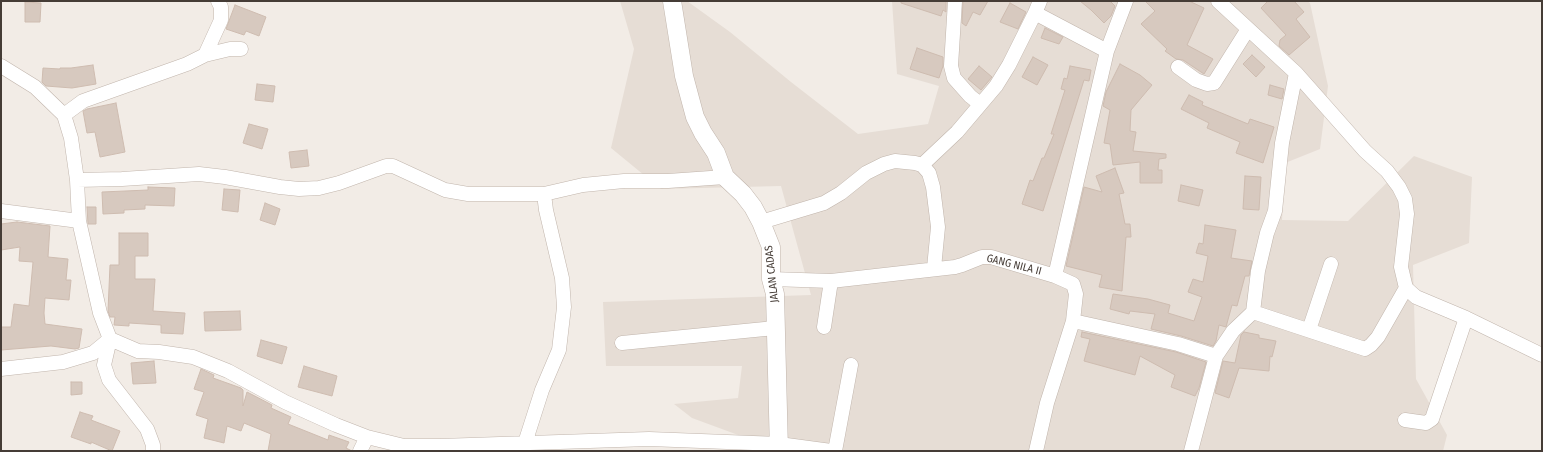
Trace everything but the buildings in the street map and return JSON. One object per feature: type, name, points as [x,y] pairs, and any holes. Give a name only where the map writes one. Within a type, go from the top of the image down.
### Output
[{"type":"street","points":[[205,55],[221,20],[221,7],[218,1]]},
{"type":"street","name":"JALAN CADAS","points":[[672,1],[684,76],[695,117],[716,153],[725,177],[743,194],[761,222],[771,247],[772,279],[775,294],[779,447]]},
{"type":"street","points":[[955,1],[951,66],[954,78],[970,96],[980,104]]},
{"type":"street","points":[[1055,276],[1107,51],[1126,1]]},
{"type":"street","points":[[1218,1],[1296,73],[1365,151],[1387,171],[1399,187],[1405,199],[1407,214],[1401,266],[1406,288],[1416,297],[1466,318],[1542,355]]},
{"type":"street","points":[[922,165],[957,132],[996,86],[1009,65],[1038,7],[1107,51]]},
{"type":"street","points":[[1178,67],[1196,80],[1207,84],[1214,83],[1248,28]]},
{"type":"street","points":[[64,115],[83,101],[187,64],[205,55],[230,49],[241,49]]},
{"type":"street","points":[[1,66],[35,87],[64,115],[71,138],[77,180],[79,221],[100,314],[110,339],[104,364],[109,380],[147,429],[153,445],[153,451]]},
{"type":"street","points":[[1191,451],[1216,356],[1233,330],[1253,312],[1258,271],[1267,233],[1275,210],[1282,143],[1296,73]]},
{"type":"street","points":[[761,222],[824,203],[841,193],[873,169],[884,164],[895,161],[904,161],[922,165],[929,173],[933,187],[938,227],[934,268]]},
{"type":"street","points":[[77,180],[200,174],[299,189],[319,188],[386,166],[393,166],[445,190],[468,194],[544,194],[583,185],[610,182],[668,181],[725,177]]},
{"type":"street","points":[[525,443],[542,390],[559,350],[564,307],[562,278],[546,210],[544,194]]},
{"type":"street","points":[[1,211],[79,221]]},
{"type":"street","name":"GANG NILA II","points":[[772,279],[831,281],[962,265],[986,257],[1055,276],[1073,284],[1076,299],[1073,321],[1048,403],[1036,451]]},
{"type":"street","points":[[1309,330],[1331,264]]},
{"type":"street","points":[[824,327],[831,281]]},
{"type":"street","points":[[1253,312],[1362,348],[1367,348],[1378,337],[1406,288]]},
{"type":"street","points":[[1406,420],[1426,423],[1432,419],[1466,318]]},
{"type":"street","points":[[1073,321],[1178,344],[1216,356]]},
{"type":"street","points":[[622,343],[775,328]]},
{"type":"street","points":[[1,369],[63,362],[93,353],[110,339]]},
{"type":"street","points":[[110,339],[138,351],[159,352],[193,357],[228,371],[285,402],[336,425],[367,437],[404,446],[649,439],[831,451]]},
{"type":"street","points":[[835,451],[851,365]]},
{"type":"street","points":[[360,451],[367,437]]},
{"type":"shaded area","points":[[620,1],[687,1],[730,32],[858,134],[928,124],[939,86],[897,74],[892,1],[1307,1],[1310,3],[1328,86],[1320,149],[1285,163],[1282,220],[1348,221],[1414,156],[1472,177],[1469,243],[1413,265],[1416,379],[1447,435],[1443,451],[749,451],[749,439],[692,418],[674,404],[738,398],[742,366],[606,366],[603,302],[811,295],[781,186],[661,189],[611,148],[634,49]]}]
